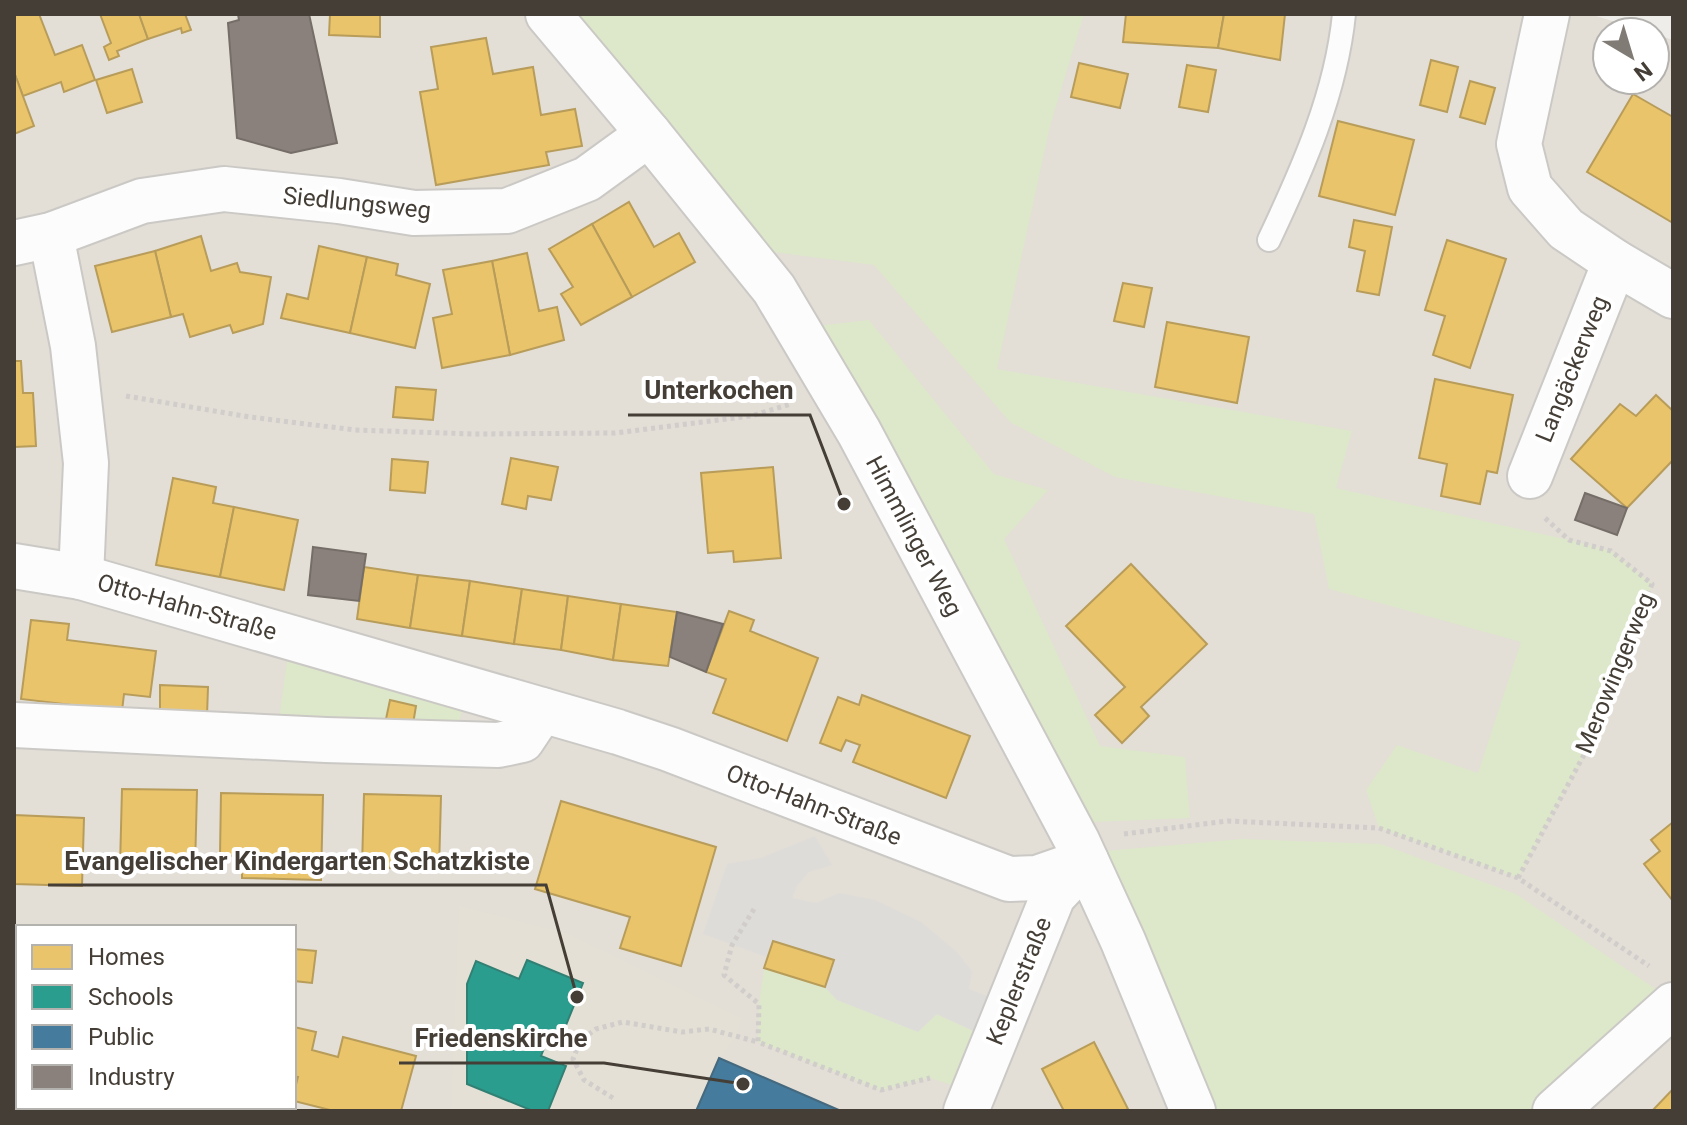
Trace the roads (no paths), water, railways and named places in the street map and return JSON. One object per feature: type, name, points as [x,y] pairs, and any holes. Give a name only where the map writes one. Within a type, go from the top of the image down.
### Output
[{"type":"street","name":"Himmlinger Weg","points":[[548,14],[774,289],[859,432],[1082,851],[1193,1111]]},
{"type":"street","name":"Langäckerweg","points":[[1547,14],[1519,144],[1530,188],[1566,229],[1673,296]]},
{"type":"street","name":"Siedlungsweg","points":[[81,577],[86,463],[73,346],[32,239],[142,201],[224,189],[339,201],[414,213],[507,211],[587,179],[649,134]]},
{"type":"street","name":"Langäckerweg","points":[[1530,476],[1615,262]]},
{"type":"street","name":"Otto-Hahn-Straße","points":[[14,566],[81,577],[618,732],[1009,879],[1037,878],[1082,851]]},
{"type":"street","points":[[14,725],[498,745],[522,740],[542,710]]},
{"type":"street","name":"Keplerstraße","points":[[970,1102],[1053,896],[1082,851]]},
{"type":"street","points":[[1555,1111],[1666,990]]},
{"type":"lane","points":[[1269,240],[1317,130],[1341,44],[1344,14]]},
{"type":"place","name":"Unterkochen","points":[[844,504]]},
{"type":"place","name":"Evangelischer Kindergarten Schatzkiste","points":[[577,997]]},
{"type":"place","name":"Friedenskirche","points":[[743,1084]]}]
